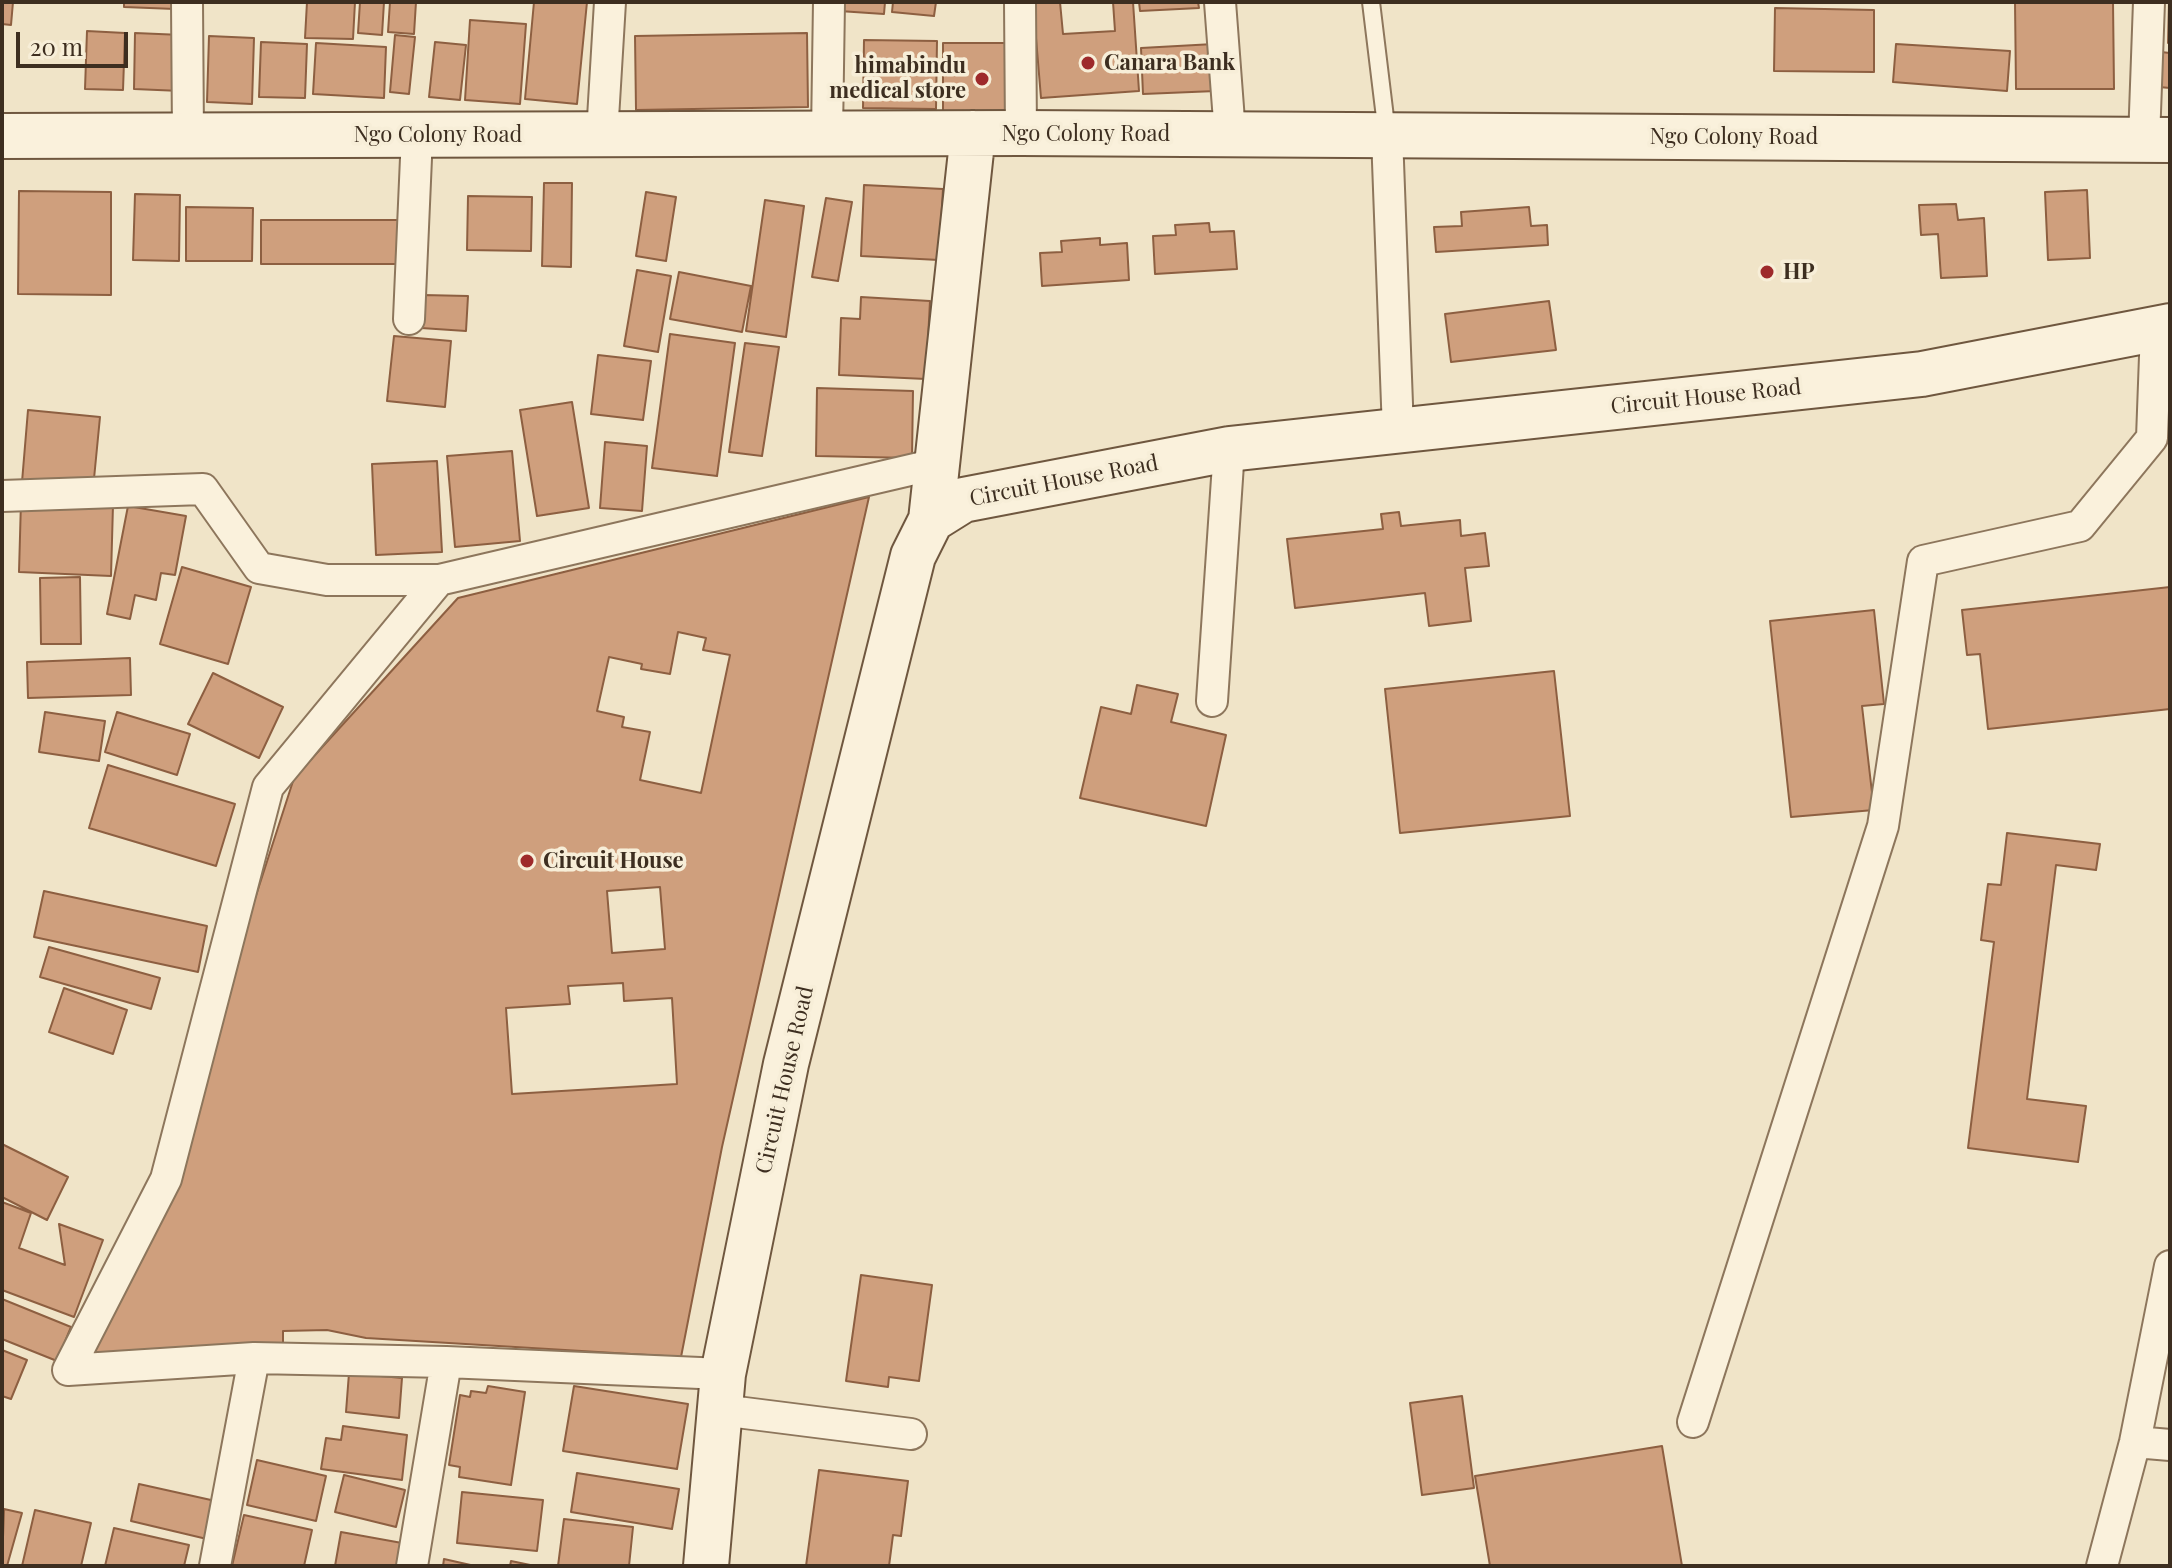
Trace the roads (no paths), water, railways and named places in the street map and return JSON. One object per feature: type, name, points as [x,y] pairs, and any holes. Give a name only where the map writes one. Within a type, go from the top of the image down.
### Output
[{"type":"street","points":[[187,2],[188,136]]},
{"type":"street","points":[[602,135],[610,2]]},
{"type":"street","points":[[827,133],[829,2]]},
{"type":"street","points":[[1020,2],[1021,133]]},
{"type":"street","points":[[1220,2],[1230,134]]},
{"type":"street","points":[[2149,2],[2157,140]]},
{"type":"street","points":[[931,520],[973,133]]},
{"type":"street","name":"Ngo Colony Road","points":[[2,136],[1021,133],[2157,140]]},
{"type":"street","points":[[409,319],[417,135]]},
{"type":"street","points":[[1387,135],[1398,431]]},
{"type":"street","points":[[1693,1422],[1883,826],[1923,561],[2080,526],[2152,438],[2163,327]]},
{"type":"street","name":"Circuit House Road","points":[[706,1566],[722,1392],[786,1064],[913,556],[931,520],[963,500],[1229,449],[1922,374],[2163,327]]},
{"type":"street","points":[[1212,701],[1229,449]]},
{"type":"street","points":[[2,496],[203,489],[259,568],[327,580],[439,580],[936,464]]},
{"type":"street","points":[[439,580],[268,787],[166,1179],[68,1370],[254,1358],[446,1362],[722,1392],[911,1434]]},
{"type":"street","points":[[2102,1566],[2135,1442],[2170,1266]]},
{"type":"street","points":[[215,1566],[254,1358]]},
{"type":"street","points":[[412,1566],[446,1362]]},
{"type":"street","points":[[2135,1442],[2170,1445]]},
{"type":"lane","points":[[1371,2],[1387,135]]},
{"type":"place","name":"Canara Bank","points":[[1088,63]]},
{"type":"place","name":"himabindu medical store","points":[[982,79]]},
{"type":"place","name":"HP","points":[[1767,272]]},
{"type":"place","name":"Circuit House","points":[[527,861]]}]
